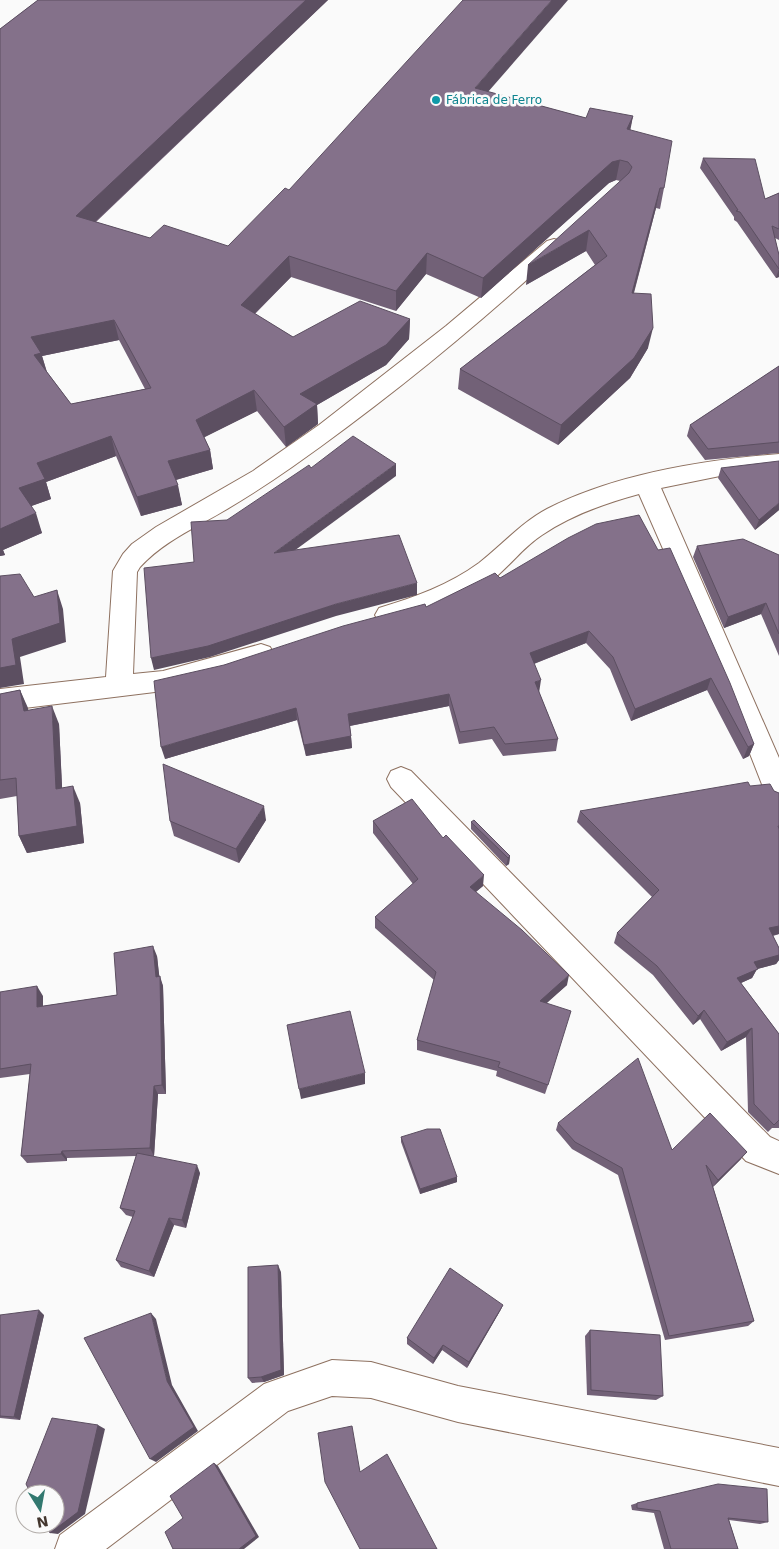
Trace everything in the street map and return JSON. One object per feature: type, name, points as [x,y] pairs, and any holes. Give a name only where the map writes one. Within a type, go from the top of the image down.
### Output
[{"type":"street","points":[[119,688],[125,571],[129,561],[148,545],[235,494],[315,441],[489,304],[567,234]]},
{"type":"street","points":[[362,622],[414,609],[465,585],[498,561],[533,529],[561,513],[614,492],[723,468],[779,462]]},
{"type":"street","points":[[647,484],[740,695],[779,792]]},
{"type":"street","points":[[0,700],[119,688],[163,681],[284,646]]},
{"type":"street","points":[[401,779],[758,1149],[779,1158]]},
{"type":"street","points":[[74,1549],[277,1397],[332,1378],[371,1380],[458,1404],[779,1467]]},
{"type":"building","points":[[38,0],[306,0],[76,216],[150,238],[164,225],[228,246],[285,188],[289,190],[463,0],[552,0],[475,88],[586,118],[590,108],[633,116],[627,129],[672,141],[664,188],[660,188],[632,293],[651,294],[653,328],[634,358],[561,425],[460,369],[607,256],[589,230],[528,265],[629,173],[632,167],[628,162],[620,160],[612,162],[483,278],[427,253],[396,291],[289,256],[241,305],[293,337],[360,301],[410,319],[386,345],[300,394],[317,404],[284,427],[254,390],[196,420],[210,450],[168,461],[178,485],[137,497],[111,436],[37,463],[45,479],[19,488],[36,513],[0,529],[0,29]],"holes":[[[114,320],[151,388],[71,404],[34,355],[41,353],[31,337]]]},
{"type":"building","points":[[703,158],[755,159],[765,199],[779,193],[779,229],[772,226],[779,255],[779,269],[740,212],[736,211],[738,210]]},
{"type":"building","points":[[779,366],[779,442],[708,449],[690,425]]},
{"type":"building","points":[[353,436],[396,464],[274,553],[399,535],[417,583],[336,604],[208,646],[151,658],[144,568],[194,562],[191,522],[227,520],[309,465],[311,468]]},
{"type":"building","points":[[779,461],[779,503],[759,520],[721,468]]},
{"type":"building","points":[[639,515],[658,550],[670,548],[730,683],[754,744],[748,747],[711,678],[635,709],[613,657],[589,631],[530,653],[541,680],[535,682],[558,739],[505,744],[494,727],[460,732],[449,694],[348,714],[351,736],[304,745],[296,708],[161,747],[154,681],[224,665],[343,626],[425,604],[426,607],[495,573],[500,578],[568,538],[596,524]]},
{"type":"building","points":[[743,539],[779,555],[779,634],[766,603],[728,617],[697,546]]},
{"type":"building","points":[[20,574],[34,597],[57,590],[60,623],[12,639],[16,665],[0,668],[0,576]]},
{"type":"building","points":[[20,690],[24,711],[52,706],[56,789],[73,786],[77,826],[19,836],[16,778],[0,780],[0,694]]},
{"type":"building","points":[[163,764],[264,806],[236,849],[170,821]]},
{"type":"building","points":[[748,782],[750,786],[770,784],[774,791],[779,793],[779,926],[769,928],[779,948],[779,955],[754,962],[758,969],[737,978],[779,1034],[779,1120],[774,1125],[754,1104],[752,1028],[727,1042],[704,1010],[698,1016],[657,966],[617,933],[659,890],[580,811]]},
{"type":"building","points":[[412,799],[443,838],[446,835],[484,875],[470,887],[522,930],[569,975],[540,1001],[571,1011],[548,1085],[498,1067],[500,1062],[417,1040],[436,972],[375,917],[418,879],[373,821]]},
{"type":"building","points":[[474,820],[510,856],[508,858],[471,822]]},
{"type":"building","points":[[153,946],[156,977],[160,976],[162,1085],[154,1086],[150,1148],[62,1151],[61,1154],[21,1156],[31,1064],[0,1069],[0,992],[37,986],[37,1007],[117,995],[114,953]]},
{"type":"building","points":[[350,1011],[365,1073],[299,1089],[287,1025]]},
{"type":"building","points":[[638,1058],[672,1150],[710,1113],[747,1152],[718,1180],[706,1165],[754,1321],[669,1336],[622,1168],[575,1142],[558,1123]]},
{"type":"building","points":[[427,1129],[440,1129],[457,1177],[420,1189],[401,1137]]},
{"type":"building","points":[[137,1153],[197,1165],[182,1220],[169,1218],[149,1271],[116,1260],[135,1211],[120,1208]]},
{"type":"building","points":[[278,1265],[281,1370],[261,1377],[248,1378],[248,1267]]},
{"type":"building","points":[[450,1268],[503,1305],[469,1362],[443,1345],[434,1358],[407,1338]]},
{"type":"building","points":[[39,1310],[14,1417],[0,1416],[0,1315]]},
{"type":"building","points":[[151,1313],[167,1381],[194,1427],[150,1459],[84,1338]]},
{"type":"building","points":[[590,1330],[660,1335],[663,1396],[591,1390]]},
{"type":"building","points":[[52,1418],[98,1425],[78,1512],[65,1522],[65,1484],[26,1484]]},
{"type":"building","points":[[352,1426],[360,1472],[387,1454],[437,1549],[360,1549],[325,1482],[318,1433]]},
{"type":"building","points":[[214,1463],[256,1536],[239,1549],[173,1549],[165,1532],[183,1518],[170,1496]]},
{"type":"building","points":[[718,1484],[767,1489],[768,1522],[728,1518],[738,1549],[671,1549],[660,1511],[637,1508],[637,1503]]},
{"type":"place","name":"Fábrica de Ferro","points":[[436,100]]}]
